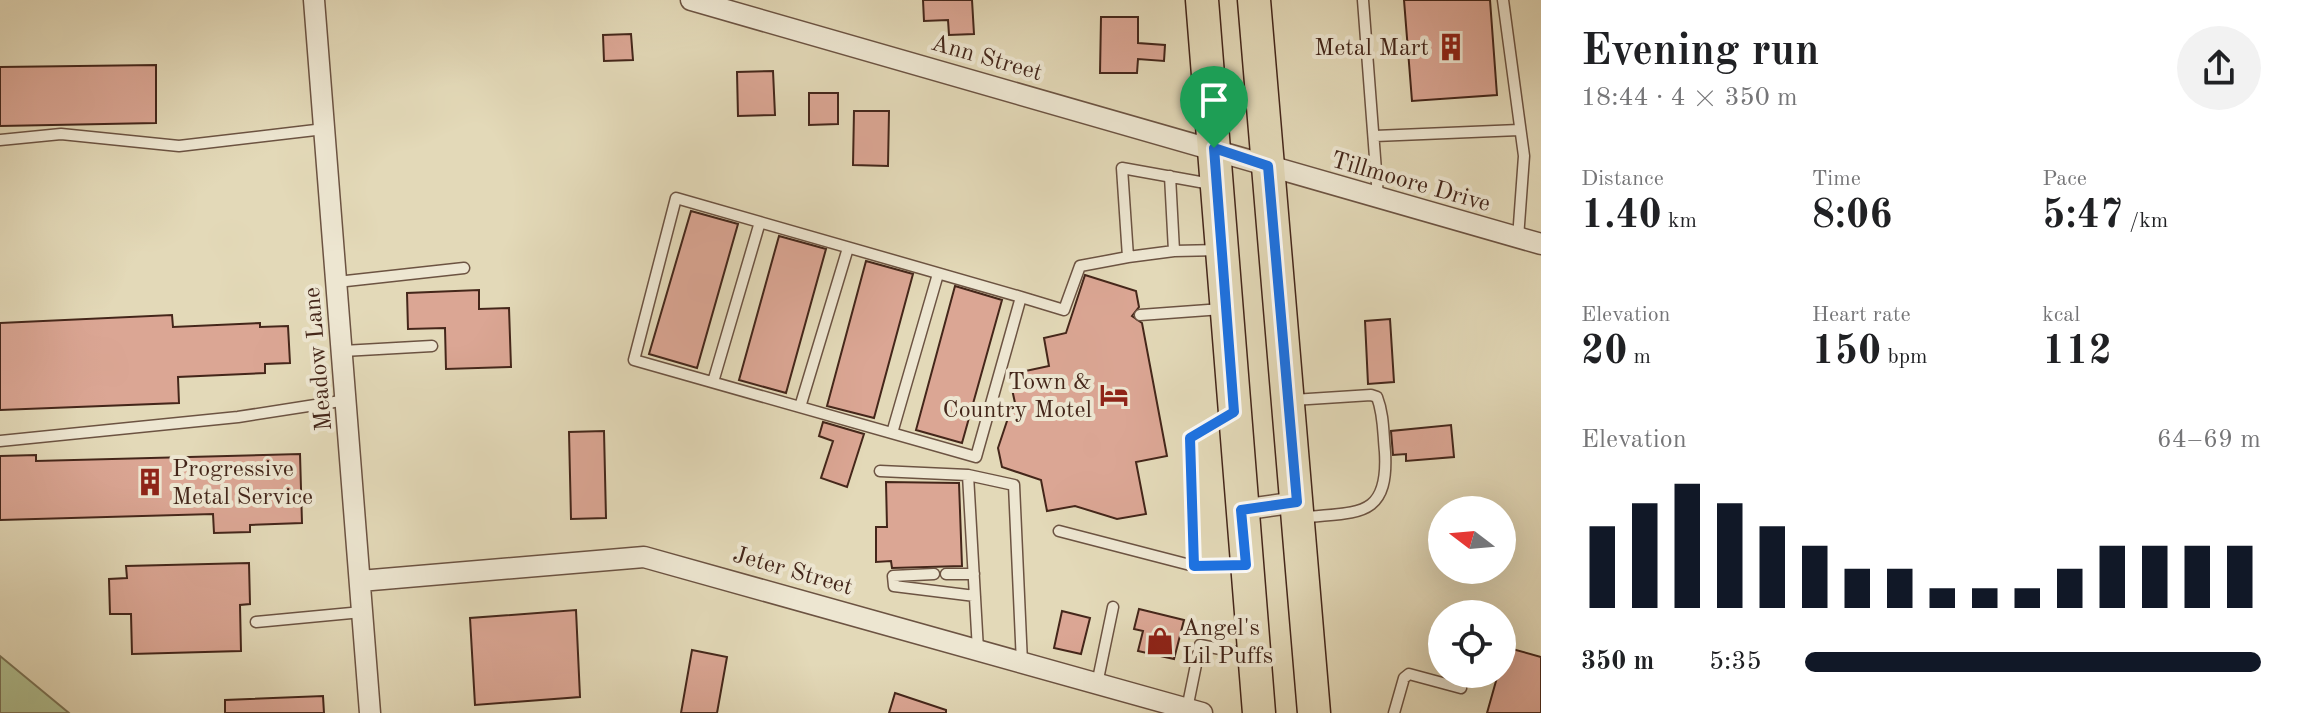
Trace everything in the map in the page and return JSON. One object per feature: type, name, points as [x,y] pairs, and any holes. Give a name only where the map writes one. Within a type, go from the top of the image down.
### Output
[{"type":"main road","points":[[1202,0],[1259,713]]},
{"type":"main road","points":[[1254,0],[1314,713]]},
{"type":"street","name":"Meadow Lane","points":[[314,0],[370,713]]},
{"type":"street","name":"Ann Street","points":[[691,0],[1268,166]]},
{"type":"street","name":"Tillmoore Drive","points":[[1268,166],[1541,244]]},
{"type":"street","points":[[1241,510],[1297,510]]},
{"type":"street","name":"Jeter Street","points":[[360,581],[644,557],[1194,711]]},
{"type":"lane","points":[[1363,0],[1379,199]]},
{"type":"lane","points":[[1503,0],[1524,183],[1518,238]]},
{"type":"lane","points":[[0,140],[61,134],[179,146],[324,129]]},
{"type":"lane","points":[[1375,136],[1519,130]]},
{"type":"lane","points":[[1128,257],[1122,168],[1216,185]]},
{"type":"lane","points":[[1170,176],[1174,251]]},
{"type":"lane","points":[[1021,297],[976,457],[634,360],[676,198],[1021,297],[1068,312],[1080,266],[1174,251],[1221,250]]},
{"type":"lane","points":[[713,382],[760,222]]},
{"type":"lane","points":[[800,407],[848,248]]},
{"type":"lane","points":[[337,282],[464,268]]},
{"type":"lane","points":[[892,433],[938,274]]},
{"type":"lane","points":[[1140,315],[1226,308]]},
{"type":"lane","points":[[343,351],[432,346]]},
{"type":"lane","points":[[1288,400],[1371,395],[1377,397],[1382,408],[1386,478],[1377,501],[1348,512],[1297,510]]},
{"type":"lane","points":[[0,441],[238,417],[347,400]]},
{"type":"lane","points":[[1194,566],[1190,438],[1234,412]]},
{"type":"lane","points":[[880,471],[968,475],[1014,485],[1022,663]]},
{"type":"lane","points":[[968,475],[978,650]]},
{"type":"lane","points":[[1059,531],[1194,566],[1246,565]]},
{"type":"lane","points":[[934,574],[893,576],[894,586],[975,596]]},
{"type":"lane","points":[[946,574],[974,574]]},
{"type":"lane","points":[[1097,684],[1113,607]]},
{"type":"lane","points":[[256,622],[362,612]]},
{"type":"lane","points":[[1194,711],[1200,645],[1253,656]]},
{"type":"lane","points":[[1394,713],[1404,678],[1409,674],[1428,679]]},
{"type":"green space","points":[[0,656],[69,713],[0,713]]},
{"type":"building","points":[[923,0],[972,0],[974,34],[949,35],[948,20],[924,21]]},
{"type":"building","name":"Metal Mart","points":[[1404,0],[1490,0],[1497,95],[1412,101]]},
{"type":"building","points":[[1101,17],[1138,17],[1138,43],[1165,45],[1164,61],[1138,59],[1137,73],[1100,73]]},
{"type":"building","points":[[631,34],[633,60],[604,61],[603,35]]},
{"type":"building","points":[[156,65],[156,123],[0,126],[0,67]]},
{"type":"building","points":[[773,71],[775,115],[738,116],[737,72]]},
{"type":"building","points":[[809,93],[838,93],[838,124],[809,125]]},
{"type":"building","points":[[854,111],[889,111],[888,166],[853,165]]},
{"type":"building","points":[[691,211],[738,224],[697,368],[649,354]]},
{"type":"building","points":[[779,236],[826,249],[786,393],[739,380]]},
{"type":"building","points":[[866,261],[913,274],[874,418],[827,406]]},
{"type":"building","name":"Town & Country Motel","points":[[1085,275],[1136,291],[1139,307],[1132,316],[1142,323],[1167,456],[1136,462],[1146,514],[1117,519],[1075,506],[1047,511],[1041,480],[1002,467],[998,448],[1010,412],[1008,404],[1015,403],[1012,389],[1019,388],[1016,373],[1049,366],[1044,338],[1066,333]]},
{"type":"building","points":[[955,286],[1002,300],[962,443],[916,430]]},
{"type":"building","points":[[479,290],[479,309],[509,308],[511,367],[446,369],[445,328],[408,329],[407,293]]},
{"type":"building","points":[[172,315],[173,327],[260,323],[260,327],[288,326],[290,363],[265,364],[265,373],[178,377],[179,403],[0,410],[0,323]]},
{"type":"building","points":[[1390,319],[1394,382],[1368,384],[1365,321]]},
{"type":"building","points":[[823,422],[864,434],[847,487],[821,478],[833,441],[819,436]]},
{"type":"building","points":[[1451,425],[1454,457],[1406,461],[1406,454],[1393,455],[1391,431]]},
{"type":"building","points":[[604,431],[606,518],[571,519],[569,432]]},
{"type":"building","name":"Progressive Metal Service","points":[[300,454],[302,523],[250,525],[250,532],[214,533],[213,514],[0,520],[0,456],[36,455],[36,461]]},
{"type":"building","points":[[886,482],[959,483],[962,566],[892,568],[891,561],[876,562],[876,527],[887,527]]},
{"type":"building","points":[[249,563],[250,604],[240,605],[241,651],[132,654],[131,614],[110,614],[109,579],[127,578],[126,566]]},
{"type":"building","name":"Angel's Lil Puffs","points":[[1139,609],[1184,620],[1174,659],[1138,651],[1143,631],[1134,629]]},
{"type":"building","points":[[576,610],[580,697],[475,705],[470,618]]},
{"type":"building","points":[[1062,611],[1090,618],[1081,654],[1054,648]]},
{"type":"building","points":[[692,650],[727,657],[717,713],[681,713]]},
{"type":"building","points":[[1516,650],[1541,657],[1541,713],[1487,713],[1494,688],[1516,688]]},
{"type":"building","points":[[895,693],[946,710],[946,713],[889,713]]},
{"type":"building","points":[[323,696],[324,713],[225,713],[225,700]]},
{"type":"place","name":"Metal Mart","points":[[1451,47]]},
{"type":"place","name":"Town & Country Motel","points":[[1114,395]]},
{"type":"place","name":"Progressive Metal Service","points":[[150,482]]},
{"type":"place","name":"Angel's Lil Puffs","points":[[1160,641]]},
{"type":"route","points":[[1214,148],[1268,166],[1297,502],[1241,510],[1246,565],[1194,566],[1190,438],[1234,412],[1214,148]]}]
